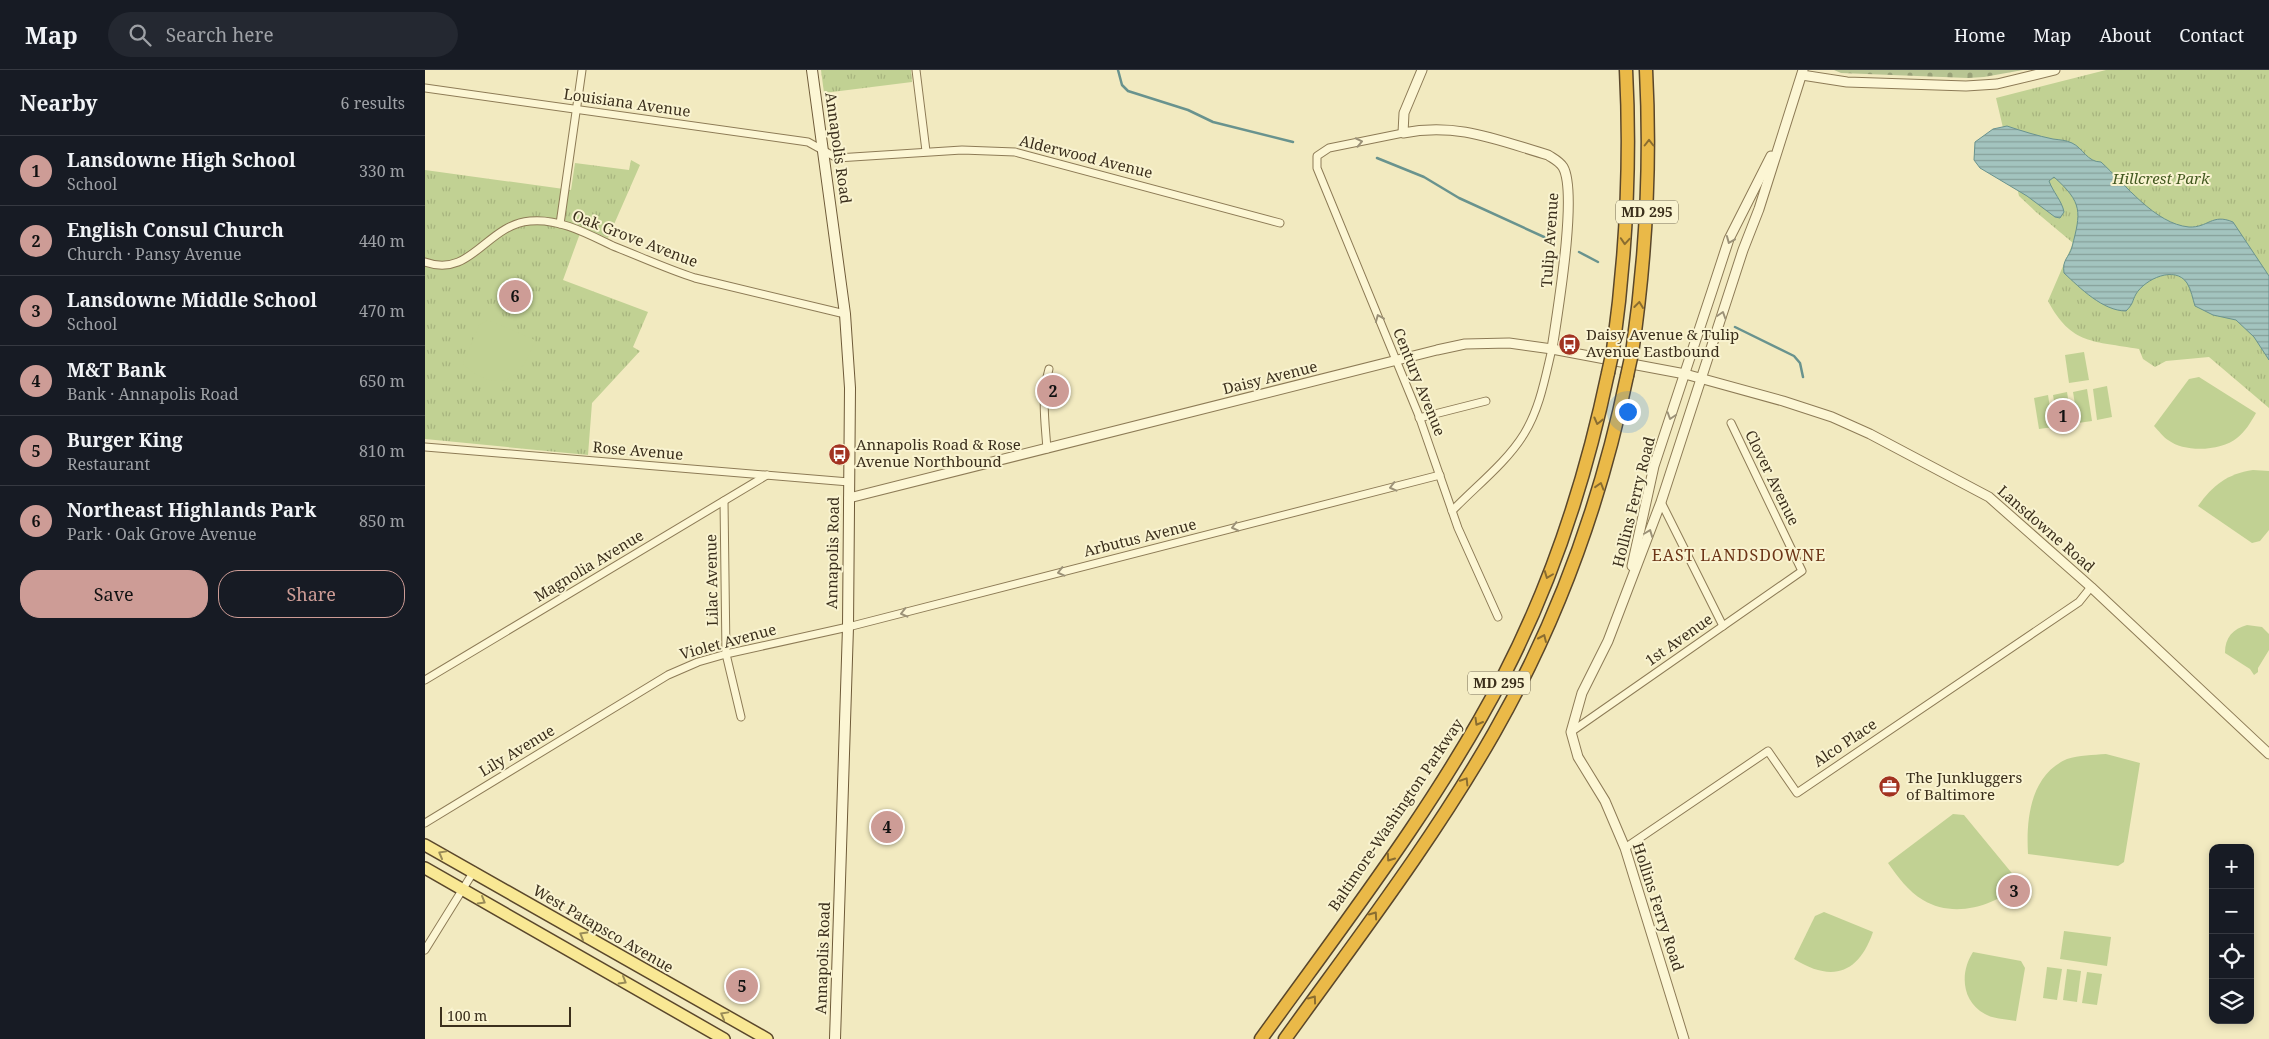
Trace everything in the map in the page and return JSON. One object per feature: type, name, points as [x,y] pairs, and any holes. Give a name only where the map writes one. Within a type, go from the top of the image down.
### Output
[{"type":"highway","name":"Baltimore-Washington Parkway","points":[[1261,1039],[1427,803],[1478,721],[1524,634],[1558,551],[1587,462],[1613,350],[1623,268],[1627,202],[1628,126],[1626,70]]},
{"type":"highway","name":"MD 295","points":[[1285,1039],[1443,815],[1494,733],[1521,683],[1561,597],[1592,513],[1606,468],[1632,353],[1647,221],[1649,165],[1646,70]]},
{"type":"main road","name":"Annapolis Road","points":[[812,70],[845,314],[850,388],[847,627],[835,1039]]},
{"type":"main road","name":"West Patapsco Avenue","points":[[425,844],[767,1039]]},
{"type":"main road","points":[[425,868],[724,1039]]},
{"type":"street","points":[[560,224],[582,70]]},
{"type":"street","points":[[916,70],[926,152]]},
{"type":"street","points":[[1403,132],[1404,113],[1422,70]]},
{"type":"street","points":[[1803,73],[1847,82],[1966,86],[1997,84],[2055,70]]},
{"type":"street","name":"Hollins Ferry Road","points":[[1685,1039],[1625,848],[1605,801],[1578,758],[1571,732],[1582,694],[1608,641],[1661,502],[1803,73]]},
{"type":"street","name":"Louisiana Avenue","points":[[425,88],[808,142],[823,150]]},
{"type":"street","name":"Tulip Avenue","points":[[1317,156],[1329,148],[1403,132],[1423,129],[1454,129],[1548,155],[1558,161],[1563,167],[1568,193],[1567,236],[1552,349],[1542,391],[1525,432],[1514,448],[1452,511]]},
{"type":"street","name":"Hollins Ferry Road","points":[[1626,595],[1654,466],[1729,239],[1781,138]]},
{"type":"street","name":"Alderwood Avenue","points":[[823,150],[837,158],[977,150],[1015,152],[1280,223]]},
{"type":"street","name":"Century Avenue","points":[[1317,156],[1317,168],[1419,418],[1463,541],[1498,617]]},
{"type":"street","name":"Oak Grove Avenue","points":[[425,262],[442,266],[459,263],[498,232],[527,221],[544,220],[560,224],[687,275],[845,314]]},
{"type":"street","name":"Daisy Avenue","points":[[849,498],[1465,344],[1509,343],[1552,349],[1702,378]]},
{"type":"street","points":[[1047,449],[1043,395],[1049,369]]},
{"type":"street","name":"Lansdowne Road","points":[[1702,378],[1832,417],[1904,450],[1989,497],[2091,587],[2269,754]]},
{"type":"street","points":[[1419,418],[1486,401]]},
{"type":"street","name":"Clover Avenue","points":[[1731,423],[1802,571]]},
{"type":"street","name":"Rose Avenue","points":[[425,447],[849,482]]},
{"type":"street","name":"Arbutus Avenue","points":[[847,627],[1440,475]]},
{"type":"street","name":"Magnolia Avenue","points":[[425,680],[767,476]]},
{"type":"street","name":"Lilac Avenue","points":[[725,501],[726,654],[741,717]]},
{"type":"street","points":[[1661,502],[1723,626]]},
{"type":"street","name":"1st Avenue","points":[[1571,732],[1802,571]]},
{"type":"street","name":"Alco Place","points":[[1625,848],[1768,751],[1797,793],[2079,602],[2091,587]]},
{"type":"street","name":"Violet Avenue","points":[[623,702],[683,667],[726,654],[847,627]]},
{"type":"street","name":"Lily Avenue","points":[[425,823],[623,702]]},
{"type":"street","points":[[425,950],[474,871]]},
{"type":"green space","points":[[821,70],[911,70],[912,82],[824,93]]},
{"type":"green space","points":[[1834,70],[2023,70],[1968,78],[1841,73]]},
{"type":"green space","name":"Hillcrest Park","points":[[2106,70],[2269,70],[2269,408],[2209,357],[2166,361],[2155,367],[2143,359],[2139,349],[2096,342],[2075,333],[2066,326],[2048,301],[2073,243],[2019,196],[1996,98]]},
{"type":"green space","points":[[631,160],[640,165],[608,238],[582,228],[563,280],[648,312],[633,347],[640,351],[592,403],[588,455],[425,439],[425,170],[571,190],[575,163],[629,170]]},
{"type":"green space","points":[[488,320],[535,340],[530,354],[523,365],[516,374],[507,379],[498,381],[487,379],[476,374],[463,364],[479,325]]},
{"type":"green space","points":[[2084,352],[2089,380],[2069,383],[2065,355]]},
{"type":"green space","points":[[2199,377],[2256,413],[2243,433],[2222,446],[2203,449],[2184,447],[2166,439],[2154,426],[2189,379]]},
{"type":"green space","points":[[2107,386],[2112,417],[2097,420],[2093,389]]},
{"type":"green space","points":[[2087,389],[2092,421],[2078,423],[2073,392]]},
{"type":"green space","points":[[2067,392],[2072,424],[2058,426],[2053,395]]},
{"type":"green space","points":[[2048,395],[2053,427],[2039,429],[2034,398]]},
{"type":"green space","points":[[2253,470],[2269,471],[2269,530],[2260,541],[2252,543],[2198,506],[2209,492],[2221,482],[2236,474]]},
{"type":"green space","points":[[2247,625],[2262,627],[2269,634],[2269,650],[2258,668],[2258,672],[2254,675],[2250,669],[2225,653],[2226,642],[2231,634]]},
{"type":"green space","points":[[2106,754],[2140,763],[2124,862],[2118,866],[2028,854],[2030,813],[2038,787],[2045,776],[2055,766],[2067,759]]},
{"type":"green space","points":[[1953,814],[1964,815],[2020,883],[1999,898],[1974,907],[1961,909],[1935,906],[1923,900],[1908,888],[1888,863]]},
{"type":"green space","points":[[1824,912],[1873,932],[1860,958],[1851,966],[1842,970],[1820,971],[1794,959],[1815,916]]},
{"type":"green space","points":[[2064,931],[2111,937],[2107,966],[2060,959]]},
{"type":"green space","points":[[1973,952],[2021,961],[2025,968],[2016,1021],[1988,1016],[1971,1002],[1965,986],[1965,977],[1966,968]]},
{"type":"green space","points":[[2047,967],[2062,969],[2057,1000],[2043,998]]},
{"type":"green space","points":[[2067,969],[2081,971],[2077,1002],[2063,1000]]},
{"type":"green space","points":[[2087,972],[2102,974],[2097,1005],[2082,1003]]},
{"type":"water","points":[[2007,126],[2076,145],[2092,160],[2101,162],[2141,202],[2164,219],[2189,227],[2220,219],[2233,222],[2269,276],[2269,360],[2254,337],[2236,320],[2213,315],[2195,306],[2187,283],[2175,275],[2160,276],[2146,283],[2140,288],[2126,311],[2117,310],[2100,303],[2077,285],[2064,273],[2064,265],[2071,251],[2078,216],[2075,201],[2070,194],[2054,177],[2049,181],[2064,212],[2060,218],[2055,217],[2027,196],[1980,168],[1974,160],[1975,142],[1993,129]]},
{"type":"waterway","points":[[1118,70],[1122,85],[1128,91],[1188,110],[1213,122],[1293,142]]},
{"type":"waterway","points":[[1377,158],[1424,177],[1459,198],[1555,242]]},
{"type":"waterway","points":[[1579,252],[1598,262]]},
{"type":"waterway","points":[[1735,327],[1794,356],[1800,363],[1803,377]]},
{"type":"place","name":"Northeast Highlands Park","points":[[515,296]]},
{"type":"place","name":"Daisy Avenue & Tulip Avenue Eastbound","points":[[1570,344]]},
{"type":"place","name":"English Consul Church","points":[[1053,391]]},
{"type":"place","name":"Lansdowne High School","points":[[2063,416]]},
{"type":"place","name":"Annapolis Road & Rose Avenue Northbound","points":[[840,454]]},
{"type":"place","name":"The Junkluggers of Baltimore","points":[[1890,787]]},
{"type":"place","name":"M&T Bank","points":[[887,827]]},
{"type":"place","name":"Lansdowne Middle School","points":[[2014,891]]},
{"type":"place","name":"Burger King","points":[[742,986]]},
{"type":"district","name":"EAST LANDSDOWNE","points":[[1739,555]]}]
